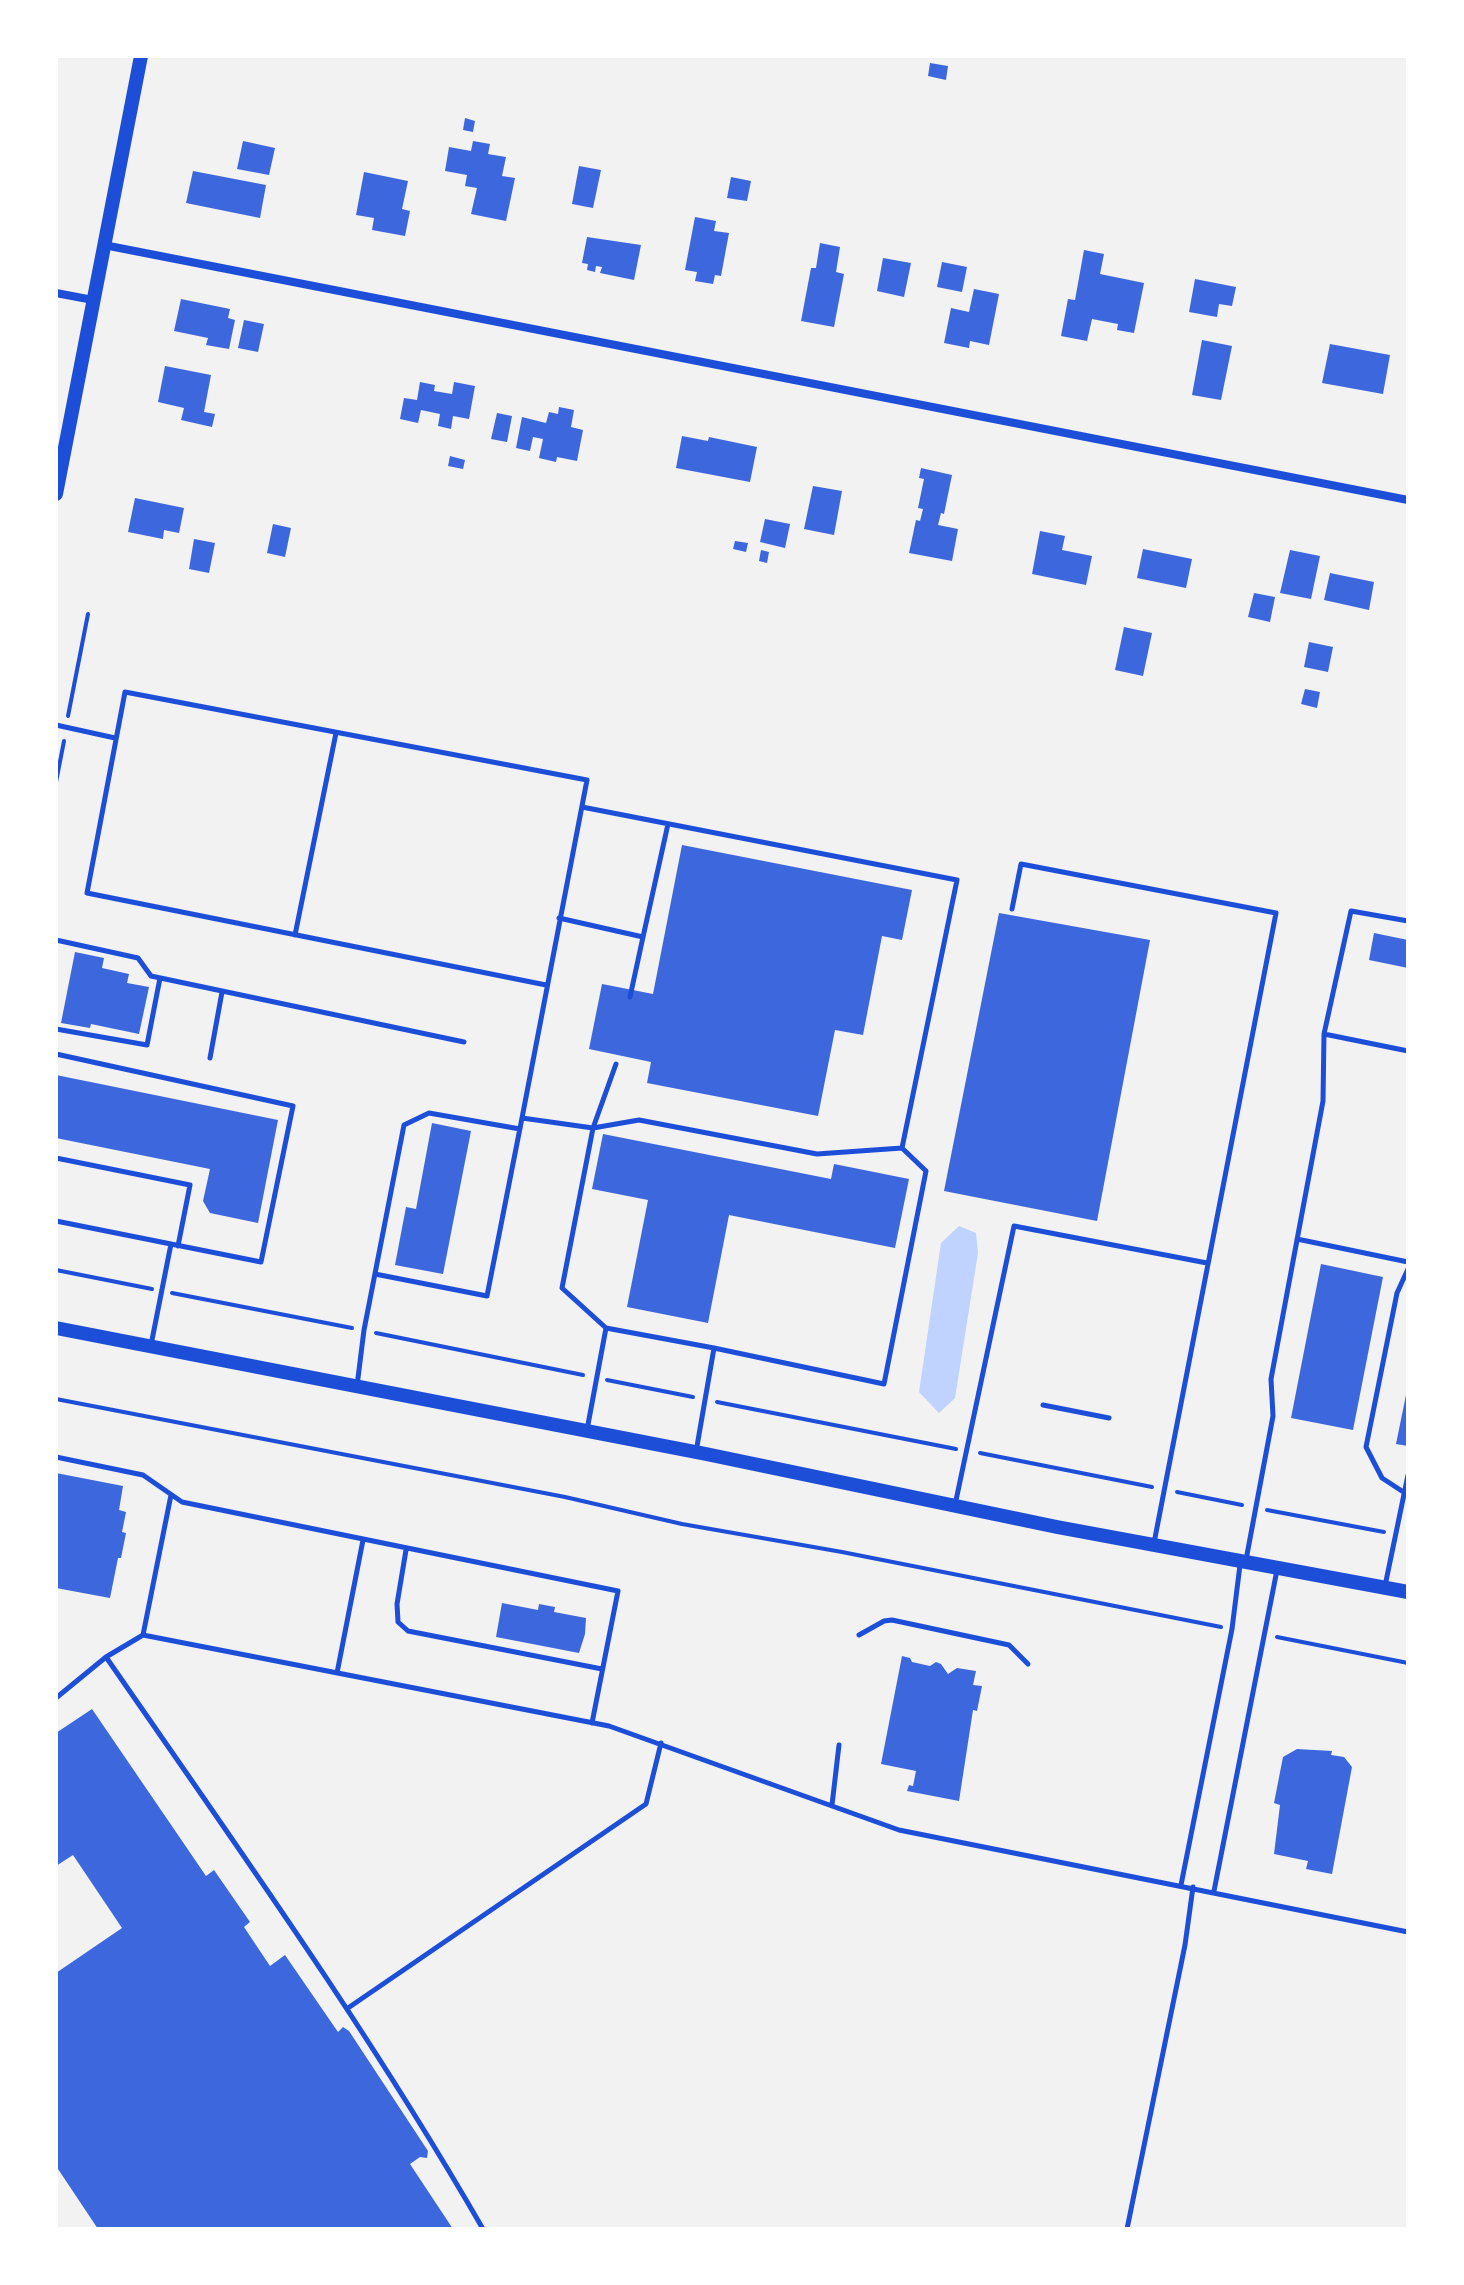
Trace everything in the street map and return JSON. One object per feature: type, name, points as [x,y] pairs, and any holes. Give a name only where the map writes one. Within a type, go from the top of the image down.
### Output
[{"type":"main road","points":[[56,494],[141,56]]},
{"type":"main road","points":[[56,1328],[955,1506],[1408,1592]]},
{"type":"street","points":[[104,245],[1408,500]]},
{"type":"street","points":[[56,293],[93,300]]},
{"type":"lane","points":[[375,1274],[487,1296],[587,780],[125,692],[87,893],[546,985]]},
{"type":"lane","points":[[56,725],[115,738]]},
{"type":"lane","points":[[295,935],[336,733]]},
{"type":"lane","points":[[582,807],[957,880],[902,1148]]},
{"type":"lane","points":[[630,997],[668,824]]},
{"type":"lane","points":[[1012,909],[1021,864],[1276,913],[1153,1544]]},
{"type":"lane","points":[[1181,1885],[1273,1416],[1271,1379],[1323,1101],[1324,1034],[1351,911],[1408,921]]},
{"type":"lane","points":[[559,918],[643,937]]},
{"type":"lane","points":[[56,940],[138,958],[151,976],[464,1042]]},
{"type":"lane","points":[[56,1029],[147,1045],[160,978]]},
{"type":"lane","points":[[210,1058],[222,992]]},
{"type":"lane","points":[[1324,1034],[1408,1051]]},
{"type":"lane","points":[[56,1054],[293,1106],[261,1262],[56,1221]]},
{"type":"lane","points":[[522,1118],[593,1128],[639,1120],[817,1154],[902,1148],[926,1171],[884,1384],[606,1328],[562,1288],[593,1128],[616,1064]]},
{"type":"lane","points":[[357,1387],[364,1330],[404,1125],[429,1113],[520,1129]]},
{"type":"lane","points":[[56,1158],[190,1185],[162,1291],[151,1347]]},
{"type":"lane","points":[[955,1506],[1014,1226],[1208,1263]]},
{"type":"lane","points":[[1297,1239],[1408,1262]]},
{"type":"lane","points":[[1406,1494],[1382,1478],[1366,1447],[1397,1293],[1408,1269]]},
{"type":"lane","points":[[586,1432],[606,1328]]},
{"type":"lane","points":[[696,1453],[714,1348]]},
{"type":"lane","points":[[1043,1405],[1109,1418]]},
{"type":"lane","points":[[56,1457],[143,1475],[182,1502],[618,1591],[592,1723]]},
{"type":"lane","points":[[1385,1587],[1408,1475]]},
{"type":"lane","points":[[143,1635],[171,1495]]},
{"type":"lane","points":[[337,1673],[363,1540]]},
{"type":"lane","points":[[406,1550],[397,1604],[398,1622],[408,1631],[602,1669]]},
{"type":"lane","points":[[1214,1891],[1277,1567]]},
{"type":"lane","points":[[859,1635],[884,1621],[892,1620],[1009,1645],[1028,1664]]},
{"type":"lane","points":[[56,1698],[106,1657],[143,1635],[592,1723],[661,1743],[899,1830],[1408,1932]]},
{"type":"lane","points":[[106,1657],[348,2008],[387,2073],[423,2124],[483,2229]]},
{"type":"lane","points":[[348,2008],[646,1804],[661,1743]]},
{"type":"lane","points":[[832,1805],[839,1745]]},
{"type":"lane","points":[[1127,2229],[1185,1945],[1193,1887]]},
{"type":"path","points":[[56,782],[88,614]]},
{"type":"path","points":[[56,1270],[1395,1535]]},
{"type":"path","points":[[56,1399],[565,1497],[682,1524],[889,1561],[1221,1627]]},
{"type":"path","points":[[1280,1637],[1408,1663]]},
{"type":"water","points":[[959,1226],[976,1233],[978,1253],[955,1398],[939,1413],[919,1392],[941,1243]]},
{"type":"building","points":[[930,63],[948,66],[946,80],[928,76]]},
{"type":"building","points":[[465,118],[475,121],[473,132],[463,130]]},
{"type":"building","points":[[243,141],[275,148],[269,175],[237,169]]},
{"type":"building","points":[[473,141],[490,144],[488,154],[506,157],[502,176],[515,178],[506,221],[471,214],[477,188],[465,186],[467,175],[445,171],[449,147],[471,151]]},
{"type":"building","points":[[579,166],[601,170],[593,208],[572,204]]},
{"type":"building","points":[[193,171],[266,185],[260,218],[186,203]]},
{"type":"building","points":[[364,172],[408,181],[402,209],[410,211],[405,236],[372,230],[374,218],[356,215]]},
{"type":"building","points":[[731,177],[751,181],[747,201],[727,198]]},
{"type":"building","points":[[695,217],[716,221],[714,231],[729,233],[721,276],[715,275],[713,284],[695,281],[697,272],[685,270]]},
{"type":"building","points":[[587,237],[641,245],[634,280],[600,273],[602,267],[596,266],[595,272],[587,270],[588,264],[582,263]]},
{"type":"building","points":[[820,243],[840,247],[836,272],[844,274],[834,327],[801,321],[811,268],[816,268]]},
{"type":"building","points":[[1084,250],[1104,254],[1100,274],[1144,283],[1134,333],[1117,330],[1118,324],[1092,319],[1087,341],[1061,336],[1068,299],[1075,300]]},
{"type":"building","points":[[883,258],[911,263],[904,297],[877,291]]},
{"type":"building","points":[[942,262],[967,267],[962,292],[937,287]]},
{"type":"building","points":[[1195,279],[1236,287],[1232,306],[1219,304],[1217,317],[1189,312]]},
{"type":"building","points":[[974,289],[999,294],[989,345],[970,341],[969,348],[944,343],[951,308],[969,312]]},
{"type":"building","points":[[181,299],[230,309],[228,318],[235,320],[229,349],[206,345],[208,338],[174,331]]},
{"type":"building","points":[[244,320],[264,324],[258,352],[238,348]]},
{"type":"building","points":[[1202,340],[1232,346],[1221,400],[1192,395]]},
{"type":"building","points":[[1330,344],[1390,355],[1383,394],[1322,383]]},
{"type":"building","points":[[165,366],[211,375],[204,412],[215,414],[212,427],[181,420],[184,408],[158,402]]},
{"type":"building","points":[[420,382],[435,385],[434,391],[452,394],[454,382],[475,386],[469,419],[453,416],[451,429],[438,426],[440,414],[421,410],[418,423],[400,419],[404,398],[417,400]]},
{"type":"building","points":[[559,407],[574,410],[571,427],[583,430],[577,461],[557,457],[556,462],[539,458],[543,439],[533,437],[530,451],[516,448],[522,417],[546,423],[549,412],[558,414]]},
{"type":"building","points":[[497,413],[512,416],[507,442],[491,439]]},
{"type":"building","points":[[682,436],[708,441],[709,437],[757,447],[750,482],[676,468]]},
{"type":"building","points":[[450,456],[465,460],[463,469],[448,466]]},
{"type":"building","points":[[921,468],[952,475],[944,514],[941,513],[938,525],[958,529],[952,561],[909,553],[916,520],[920,521],[923,509],[918,508],[924,479],[919,478]]},
{"type":"building","points":[[813,486],[842,491],[834,535],[804,529]]},
{"type":"building","points":[[135,498],[184,508],[179,533],[164,530],[163,539],[128,532]]},
{"type":"building","points":[[765,519],[790,524],[785,548],[760,542]]},
{"type":"building","points":[[273,524],[291,528],[285,557],[267,553]]},
{"type":"building","points":[[1040,531],[1065,536],[1062,550],[1092,556],[1086,585],[1032,574]]},
{"type":"building","points":[[194,539],[215,543],[209,573],[189,569]]},
{"type":"building","points":[[735,541],[748,543],[746,552],[733,549]]},
{"type":"building","points":[[1143,549],[1192,559],[1186,588],[1137,578]]},
{"type":"building","points":[[761,550],[769,552],[767,563],[759,561]]},
{"type":"building","points":[[1290,550],[1320,556],[1311,599],[1280,593]]},
{"type":"building","points":[[1330,573],[1374,582],[1369,610],[1324,600]]},
{"type":"building","points":[[1254,593],[1275,597],[1270,622],[1248,617]]},
{"type":"building","points":[[1124,627],[1152,633],[1143,676],[1115,670]]},
{"type":"building","points":[[1309,642],[1333,647],[1328,672],[1304,667]]},
{"type":"building","points":[[1305,689],[1320,692],[1317,708],[1301,704]]},
{"type":"building","points":[[682,845],[912,890],[902,940],[882,936],[863,1035],[835,1030],[818,1116],[647,1083],[651,1062],[589,1049],[602,984],[653,994]]},
{"type":"building","points":[[999,913],[1150,940],[1097,1221],[944,1191]]},
{"type":"building","points":[[1374,933],[1408,940],[1408,968],[1369,960]]},
{"type":"building","points":[[75,952],[104,958],[102,968],[129,974],[127,983],[149,987],[139,1034],[91,1024],[90,1028],[61,1023]]},
{"type":"building","points":[[56,1075],[278,1120],[258,1223],[210,1213],[203,1201],[210,1169],[56,1138]]},
{"type":"building","points":[[432,1123],[471,1131],[443,1274],[395,1265],[406,1207],[416,1209]]},
{"type":"building","points":[[603,1134],[831,1179],[834,1164],[909,1179],[895,1248],[729,1215],[708,1323],[627,1307],[648,1200],[592,1189]]},
{"type":"building","points":[[1321,1264],[1383,1277],[1353,1430],[1291,1418]]},
{"type":"building","points":[[1408,1390],[1408,1446],[1396,1444]]},
{"type":"building","points":[[56,1473],[123,1486],[119,1510],[126,1512],[122,1532],[126,1533],[110,1598],[56,1588]]},
{"type":"building","points":[[502,1603],[538,1610],[539,1604],[555,1607],[554,1612],[586,1618],[579,1653],[496,1637]]},
{"type":"building","points":[[902,1656],[930,1666],[936,1662],[948,1674],[957,1668],[976,1671],[973,1685],[982,1686],[977,1711],[973,1710],[959,1801],[907,1791],[909,1785],[913,1786],[916,1771],[881,1764]]},
{"type":"building","points":[[92,1709],[206,1876],[214,1870],[250,1922],[244,1927],[270,1966],[285,1955],[338,2032],[343,2027],[349,2031],[428,2151],[427,2158],[420,2157],[410,2164],[453,2229],[98,2229],[56,2166],[56,1973],[122,1928],[73,1855],[56,1866],[56,1733]]},
{"type":"building","points":[[1297,1749],[1332,1751],[1331,1755],[1344,1757],[1352,1767],[1332,1874],[1306,1869],[1308,1861],[1274,1854],[1280,1805],[1274,1803],[1283,1757]]}]
